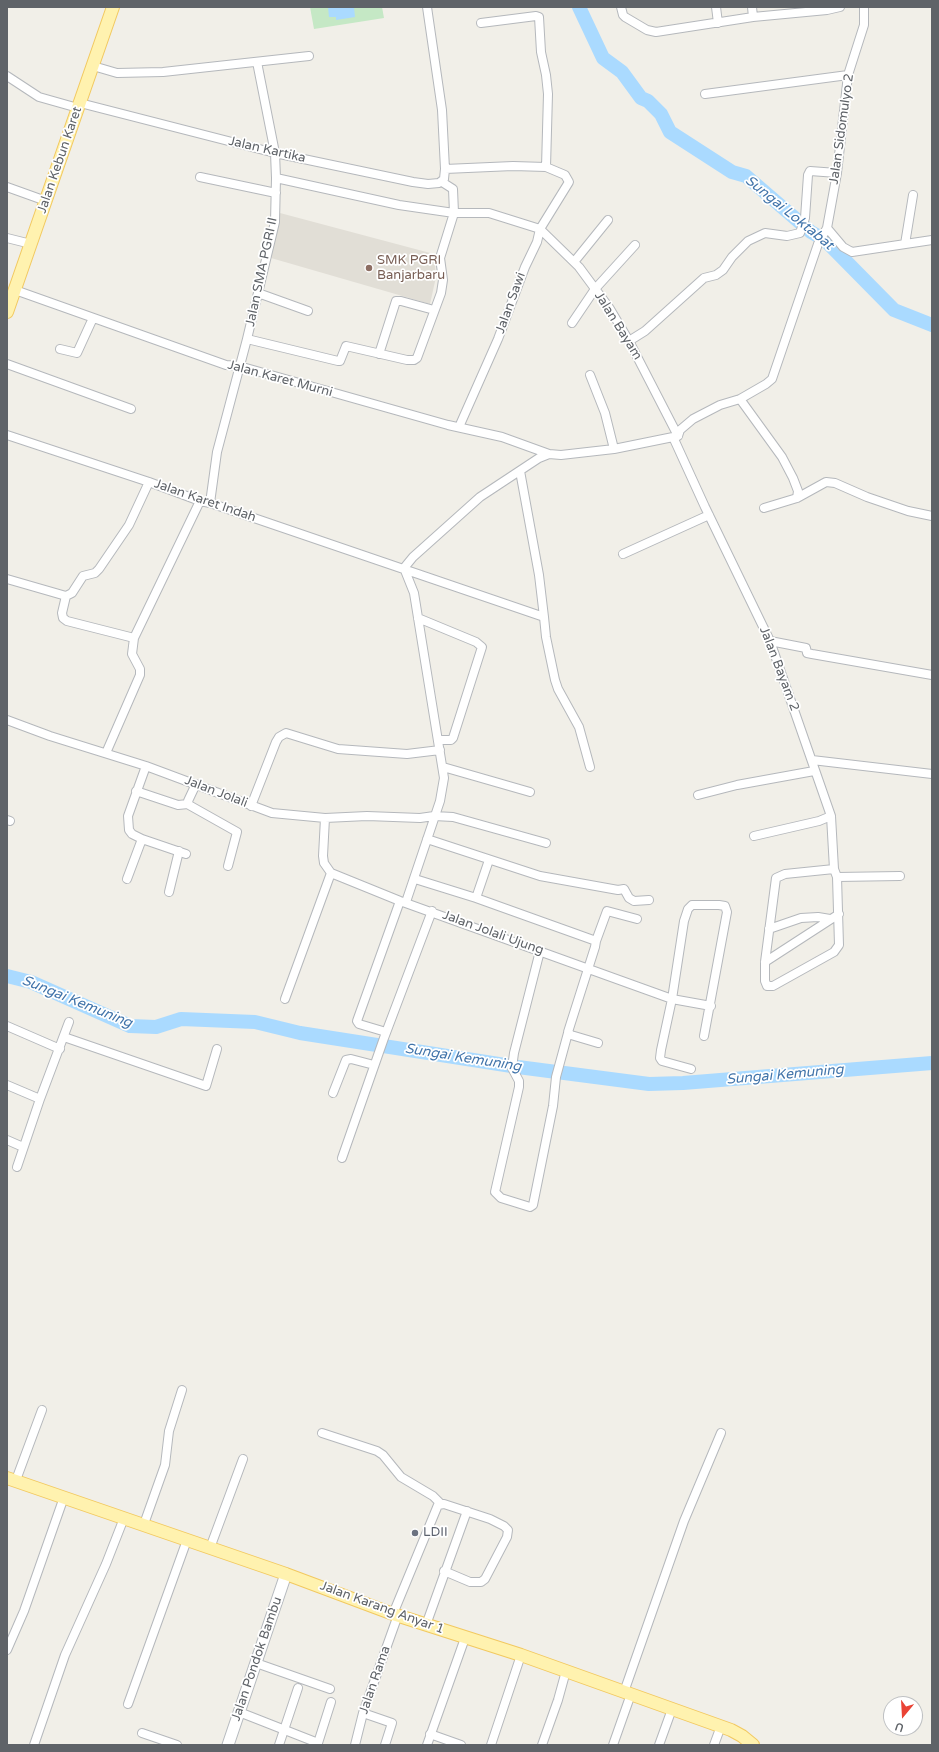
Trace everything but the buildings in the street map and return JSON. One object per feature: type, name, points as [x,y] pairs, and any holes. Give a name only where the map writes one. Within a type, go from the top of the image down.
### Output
[{"type":"main road","name":"Jalan Kebun Karet","points":[[7,312],[113,7]]},
{"type":"main road","name":"Jalan Karang Anyar 1","points":[[10,1479],[144,1524],[426,1625],[566,1671],[721,1726],[742,1736],[752,1745]]},
{"type":"street","points":[[247,339],[338,361],[340,361],[346,346],[407,360],[414,360],[419,355],[441,293],[443,280],[440,258],[454,214],[453,190],[442,182],[445,169],[442,110],[427,7]]},
{"type":"street","points":[[621,7],[625,17],[646,30],[656,32],[753,17],[840,7]]},
{"type":"street","points":[[716,7],[718,23]]},
{"type":"street","points":[[752,7],[753,17]]},
{"type":"street","name":"Jalan Sidomulyo 2","points":[[676,436],[680,430],[693,419],[720,405],[740,399],[772,379],[818,244],[826,229],[837,173],[848,75],[864,24],[864,7]]},
{"type":"street","points":[[445,169],[513,166],[546,167],[548,94],[541,52],[539,17],[536,16],[481,23]]},
{"type":"street","points":[[93,66],[117,73],[148,73],[184,71],[309,56]]},
{"type":"street","name":"Jalan SMA PGRI II","points":[[210,503],[217,452],[247,339],[274,222],[276,193],[275,152],[257,62]]},
{"type":"street","points":[[705,94],[848,75]]},
{"type":"street","name":"Jalan Kartika","points":[[7,76],[39,97],[275,152],[413,182],[433,184],[442,182]]},
{"type":"street","name":"Jalan Sawi","points":[[459,427],[498,339],[525,267],[537,242],[540,229],[568,182],[565,175],[546,167]]},
{"type":"street","points":[[629,341],[645,331],[704,278],[716,275],[723,270],[732,257],[748,241],[765,233],[793,236],[800,233],[805,218],[808,175],[810,171],[837,173]]},
{"type":"street","points":[[200,177],[276,193]]},
{"type":"street","points":[[276,178],[399,205],[454,214],[489,213],[540,229]]},
{"type":"street","points":[[7,187],[46,201]]},
{"type":"street","points":[[905,244],[913,195]]},
{"type":"street","points":[[574,262],[608,220]]},
{"type":"street","name":"Jalan Bayam","points":[[540,229],[574,262],[610,309],[629,341],[676,436]]},
{"type":"street","points":[[826,229],[843,247],[852,252],[932,240]]},
{"type":"street","points":[[7,238],[31,244]]},
{"type":"street","points":[[572,323],[595,289],[635,245]]},
{"type":"street","name":"Jalan Karet Murni","points":[[15,290],[226,365],[239,366],[459,427],[502,437],[549,454]]},
{"type":"street","points":[[258,293],[308,311]]},
{"type":"street","points":[[379,354],[396,302],[401,301],[434,310]]},
{"type":"street","points":[[60,349],[74,354],[77,353],[93,318]]},
{"type":"street","points":[[7,364],[131,410]]},
{"type":"street","points":[[590,375],[605,413],[614,449]]},
{"type":"street","points":[[740,399],[782,458],[798,490],[797,498]]},
{"type":"street","name":"Jalan Karet Indah","points":[[7,435],[149,482],[200,501],[210,503],[404,568],[544,617]]},
{"type":"street","points":[[385,1035],[359,1024],[357,1021],[403,901],[415,879],[443,790],[443,767],[414,593],[404,568],[413,557],[480,497],[539,458],[549,454],[614,449],[676,436]]},
{"type":"street","name":"Jalan Bayam 2","points":[[676,436],[709,515],[770,641],[812,760],[814,771],[831,816],[839,914],[840,942],[838,948],[834,952],[771,987],[765,984],[765,962]]},
{"type":"street","points":[[520,471],[539,575],[546,637],[555,680],[558,689],[579,726],[590,766]]},
{"type":"street","points":[[7,579],[66,596],[72,593],[82,576],[95,573],[99,569],[129,525],[149,482]]},
{"type":"street","points":[[764,508],[797,498],[826,482],[835,483],[874,500],[908,511],[932,516]]},
{"type":"street","points":[[106,754],[140,675],[140,669],[132,654],[134,638],[200,501]]},
{"type":"street","points":[[623,554],[709,515]]},
{"type":"street","points":[[66,596],[62,618],[67,621],[134,638]]},
{"type":"street","points":[[418,618],[476,642],[482,647],[452,738],[451,740],[439,740]]},
{"type":"street","points":[[770,641],[806,648],[807,653],[932,675]]},
{"type":"street","name":"Jalan Jolali","points":[[7,720],[50,736],[146,766],[272,813],[325,818],[367,816],[420,818],[434,816],[453,817],[546,843]]},
{"type":"street","points":[[251,806],[276,742],[286,733],[338,749],[407,754],[440,750]]},
{"type":"street","points":[[812,760],[932,774]]},
{"type":"street","points":[[146,766],[128,816],[129,830],[132,834],[183,853],[169,892]]},
{"type":"street","points":[[443,767],[530,792]]},
{"type":"street","points":[[698,795],[737,785],[814,771]]},
{"type":"street","points":[[188,804],[196,784]]},
{"type":"street","points":[[136,791],[178,805],[188,804],[237,832],[228,866]]},
{"type":"street","points":[[754,836],[819,821],[831,816]]},
{"type":"street","points":[[285,999],[332,873],[327,870],[323,856],[325,818]]},
{"type":"street","points":[[127,879],[142,838]]},
{"type":"street","points":[[427,839],[540,876],[618,890],[624,889],[629,898],[634,901],[649,900]]},
{"type":"street","points":[[476,898],[489,860]]},
{"type":"street","name":"Jalan Jolali Ujung","points":[[332,873],[403,901],[672,998],[711,1006]]},
{"type":"street","points":[[765,962],[774,888],[778,876],[835,873],[900,876]]},
{"type":"street","points":[[415,879],[476,898],[596,941]]},
{"type":"street","points":[[691,1068],[662,1061],[660,1058],[672,998],[684,921],[688,909],[692,905],[719,905],[725,906],[727,912],[711,1006],[704,1036]]},
{"type":"street","points":[[342,1158],[378,1054],[432,911]]},
{"type":"street","points":[[540,951],[514,1054],[512,1068],[519,1081],[519,1087],[495,1192],[495,1194],[501,1198],[530,1208],[533,1205],[549,1129],[556,1077],[596,941],[607,911],[637,919]]},
{"type":"street","points":[[765,962],[839,914]]},
{"type":"street","points":[[769,929],[801,918],[818,917],[830,919]]},
{"type":"street","points":[[17,1167],[40,1099],[69,1022]]},
{"type":"street","points":[[7,1026],[60,1049]]},
{"type":"street","points":[[568,1033],[598,1043]]},
{"type":"street","points":[[64,1037],[206,1086],[218,1049]]},
{"type":"street","points":[[333,1093],[346,1060],[351,1059],[374,1065]]},
{"type":"street","points":[[7,1085],[40,1099]]},
{"type":"street","points":[[7,1140],[23,1147]]},
{"type":"street","points":[[144,1524],[165,1465],[169,1431],[182,1390]]},
{"type":"street","points":[[10,1479],[42,1410]]},
{"type":"street","points":[[322,1433],[377,1451],[383,1455],[401,1477],[433,1496],[439,1504],[490,1519],[504,1526],[508,1530],[507,1537],[485,1579],[480,1582],[470,1582],[444,1571]]},
{"type":"street","points":[[613,1745],[627,1693],[684,1521],[721,1433]]},
{"type":"street","points":[[210,1548],[243,1460]]},
{"type":"street","points":[[7,1650],[24,1611],[64,1497]]},
{"type":"street","name":"Jalan Rama","points":[[355,1745],[363,1713],[396,1614],[439,1504]]},
{"type":"street","points":[[426,1625],[444,1571],[467,1511]]},
{"type":"street","points":[[34,1745],[65,1655],[106,1564],[124,1518]]},
{"type":"street","points":[[128,1704],[187,1540]]},
{"type":"street","name":"Jalan Pondok Bambu","points":[[228,1745],[286,1574]]},
{"type":"street","points":[[427,1745],[465,1638]]},
{"type":"street","points":[[491,1745],[521,1656]]},
{"type":"street","points":[[256,1663],[330,1689]]},
{"type":"street","points":[[542,1745],[558,1700],[566,1671]]},
{"type":"street","points":[[279,1745],[298,1688]]},
{"type":"street","points":[[239,1712],[317,1744],[331,1702]]},
{"type":"street","points":[[659,1745],[672,1709]]},
{"type":"street","points":[[363,1713],[392,1723],[385,1745]]},
{"type":"street","points":[[714,1745],[721,1726]]},
{"type":"street","points":[[142,1733],[177,1745]]},
{"type":"street","points":[[430,1734],[460,1745]]},
{"type":"shaded area","name":"SMK PGRI Banjarbaru","points":[[280,213],[434,254],[436,277],[430,304],[271,258]]},
{"type":"green space","points":[[310,7],[382,7],[384,18],[314,29]]},
{"type":"water","points":[[328,7],[354,7],[355,17],[336,20],[336,17],[329,17]]},
{"type":"waterway","name":"Sungai Loktabat","points":[[579,7],[603,58],[622,72],[641,98],[648,101],[661,114],[670,132],[732,172],[746,176],[811,232],[825,240],[894,310],[932,325]]},
{"type":"waterway","name":"Sungai Kemuning","points":[[7,976],[31,982],[130,1026],[156,1027],[181,1019],[255,1022],[300,1033],[518,1067],[649,1084],[683,1083],[932,1063]]},
{"type":"place","name":"SMK PGRI Banjarbaru","points":[[369,268]]},
{"type":"place","name":"LDII","points":[[415,1533]]}]
